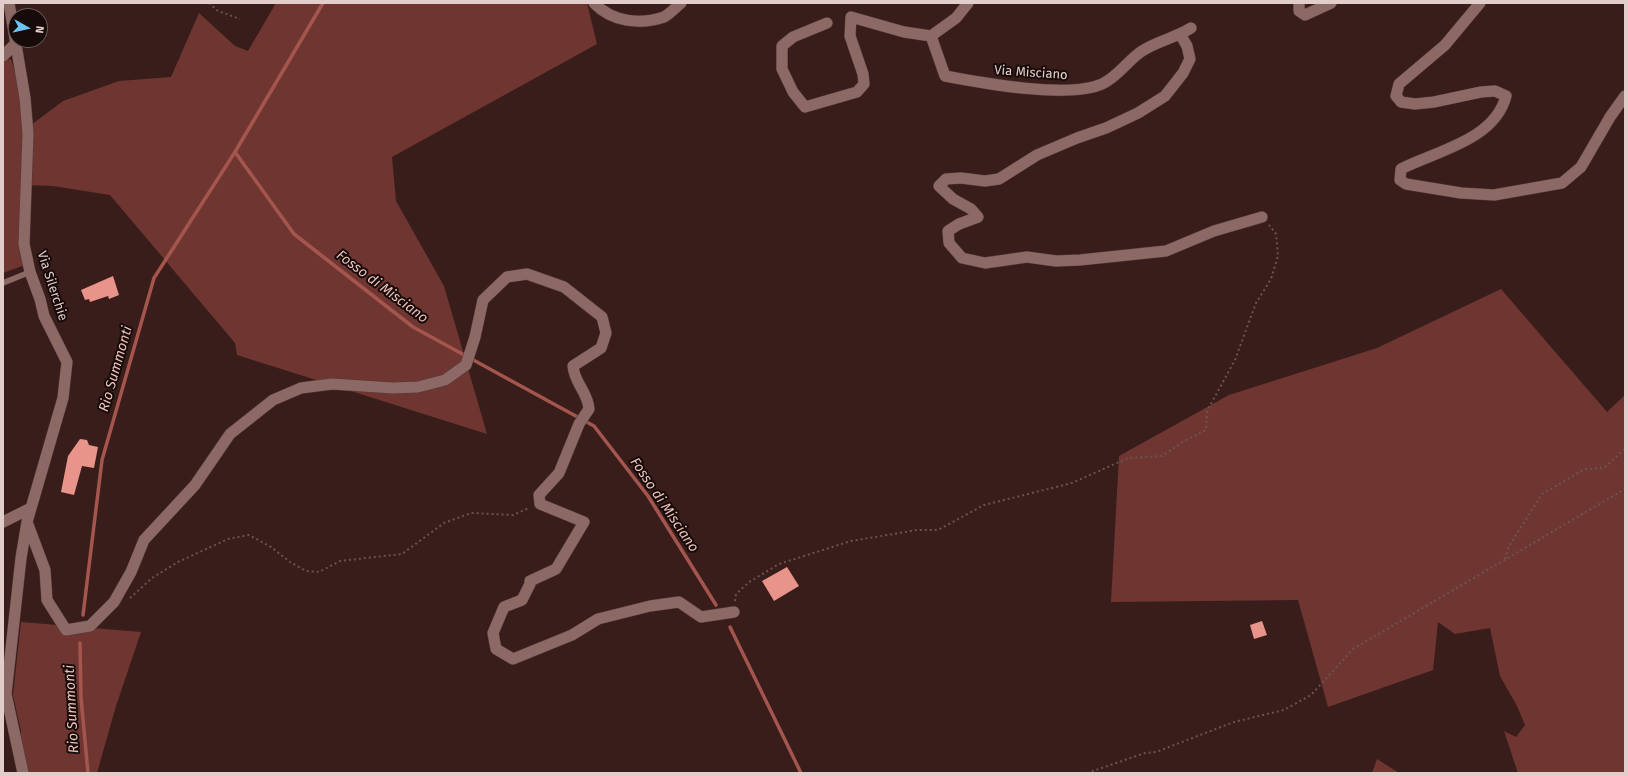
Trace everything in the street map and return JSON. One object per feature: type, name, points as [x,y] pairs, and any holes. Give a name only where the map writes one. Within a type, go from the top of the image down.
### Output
[{"type":"street","points":[[594,3],[602,11],[630,21],[665,16],[681,3]]},
{"type":"street","points":[[827,24],[793,37],[782,46],[782,69],[793,92],[805,107],[857,92],[864,84],[863,74],[850,36],[851,17],[904,32],[930,36],[956,18],[968,3]]},
{"type":"street","points":[[1299,3],[1299,11],[1305,15],[1331,3]]},
{"type":"street","points":[[1480,3],[1445,45],[1399,84],[1396,96],[1400,102],[1415,104],[1481,92],[1495,91],[1506,96],[1503,110],[1478,133],[1464,142],[1401,169],[1400,180],[1406,184],[1461,193],[1494,195],[1562,183],[1581,166],[1625,96]]},
{"type":"street","name":"Via Misciano","points":[[930,36],[945,76],[1018,88],[1081,90],[1102,84],[1125,68],[1140,52],[1161,40],[1180,34],[1191,28]]},
{"type":"street","points":[[1180,34],[1187,46],[1190,59],[1184,73],[1165,96],[1144,109],[1106,128],[1077,138],[1037,155],[999,179],[985,181],[961,178],[946,179],[939,186],[953,200],[971,209],[978,217],[959,224],[948,231],[949,243],[962,258],[985,263],[1027,257],[1056,261],[1114,258],[1166,251],[1214,231],[1262,217]]},
{"type":"street","points":[[3,56],[11,48]]},
{"type":"street","name":"Via Silerchie","points":[[17,48],[25,98],[28,134],[24,244],[30,272],[40,299],[44,316],[67,362],[63,398],[27,522],[21,558],[6,694],[23,773]]},
{"type":"street","points":[[27,522],[45,570],[47,600],[66,630],[90,626],[114,602],[131,572],[144,540],[195,485],[230,434],[273,400],[301,388],[332,384],[393,388],[418,386],[445,380],[466,365],[483,300],[507,277],[527,274],[564,287],[602,317],[606,333],[601,348],[573,366],[574,374],[588,398],[590,409],[578,424],[559,473],[539,495],[540,504],[584,522],[556,569],[530,581],[522,600],[504,607],[493,633],[496,649],[513,659],[572,635],[598,619],[650,606],[679,602],[701,617],[734,612]]},
{"type":"street","points":[[3,522],[32,508]]},
{"type":"lane","points":[[3,283],[30,272]]},
{"type":"path","points":[[209,3],[218,11],[240,19]]},
{"type":"path","points":[[734,612],[736,594],[749,582],[779,564],[851,541],[917,530],[938,530],[984,505],[1072,483],[1128,458],[1162,456],[1184,441],[1206,430],[1207,411],[1235,360],[1256,303],[1271,279],[1278,256],[1276,234],[1262,217]]},
{"type":"path","points":[[1504,560],[1509,546],[1542,494],[1585,469],[1604,468],[1625,448]]},
{"type":"path","points":[[1087,773],[1145,753],[1156,752],[1234,722],[1284,710],[1311,695],[1353,649],[1625,489]]},
{"type":"path","points":[[118,595],[123,601],[133,597],[152,578],[178,562],[228,538],[250,535],[271,546],[290,562],[306,571],[319,572],[340,561],[402,554],[444,523],[471,513],[513,514],[540,504]]},
{"type":"shaded area","points":[[276,3],[587,3],[597,44],[392,157],[396,201],[444,286],[487,434],[237,355],[235,343],[110,195],[53,186],[24,185],[25,265],[3,273],[3,61],[11,59],[23,99],[27,128],[63,101],[119,81],[171,77],[199,13],[235,46],[248,51]]},
{"type":"shaded area","points":[[1501,289],[1607,412],[1625,395],[1625,773],[1518,773],[1504,731],[1516,737],[1525,725],[1517,706],[1500,676],[1490,628],[1455,634],[1438,622],[1433,670],[1328,707],[1298,600],[1111,602],[1119,456],[1229,395],[1377,348]]},
{"type":"shaded area","points":[[21,622],[141,632],[116,706],[97,773],[20,773],[21,731],[13,695]]},
{"type":"shaded area","points":[[1377,759],[1399,773],[1372,773]]},
{"type":"building","points":[[113,276],[119,295],[109,299],[108,296],[90,302],[89,299],[85,300],[81,290]]},
{"type":"building","points":[[80,439],[87,440],[89,445],[98,447],[94,468],[82,466],[74,495],[61,492],[68,456]]},
{"type":"building","points":[[787,567],[799,586],[774,601],[762,581]]},
{"type":"building","points":[[1262,621],[1267,635],[1254,639],[1250,625]]},
{"type":"waterway","name":"Fosso di Misciano","points":[[323,3],[235,152],[294,234],[413,327],[594,426],[648,496],[716,605]]},
{"type":"waterway","name":"Rio Summonti","points":[[83,615],[102,460],[154,278],[235,152]]},
{"type":"waterway","name":"Fosso di Misciano","points":[[730,627],[801,773]]},
{"type":"waterway","name":"Rio Summonti","points":[[80,643],[81,698],[88,773]]}]
